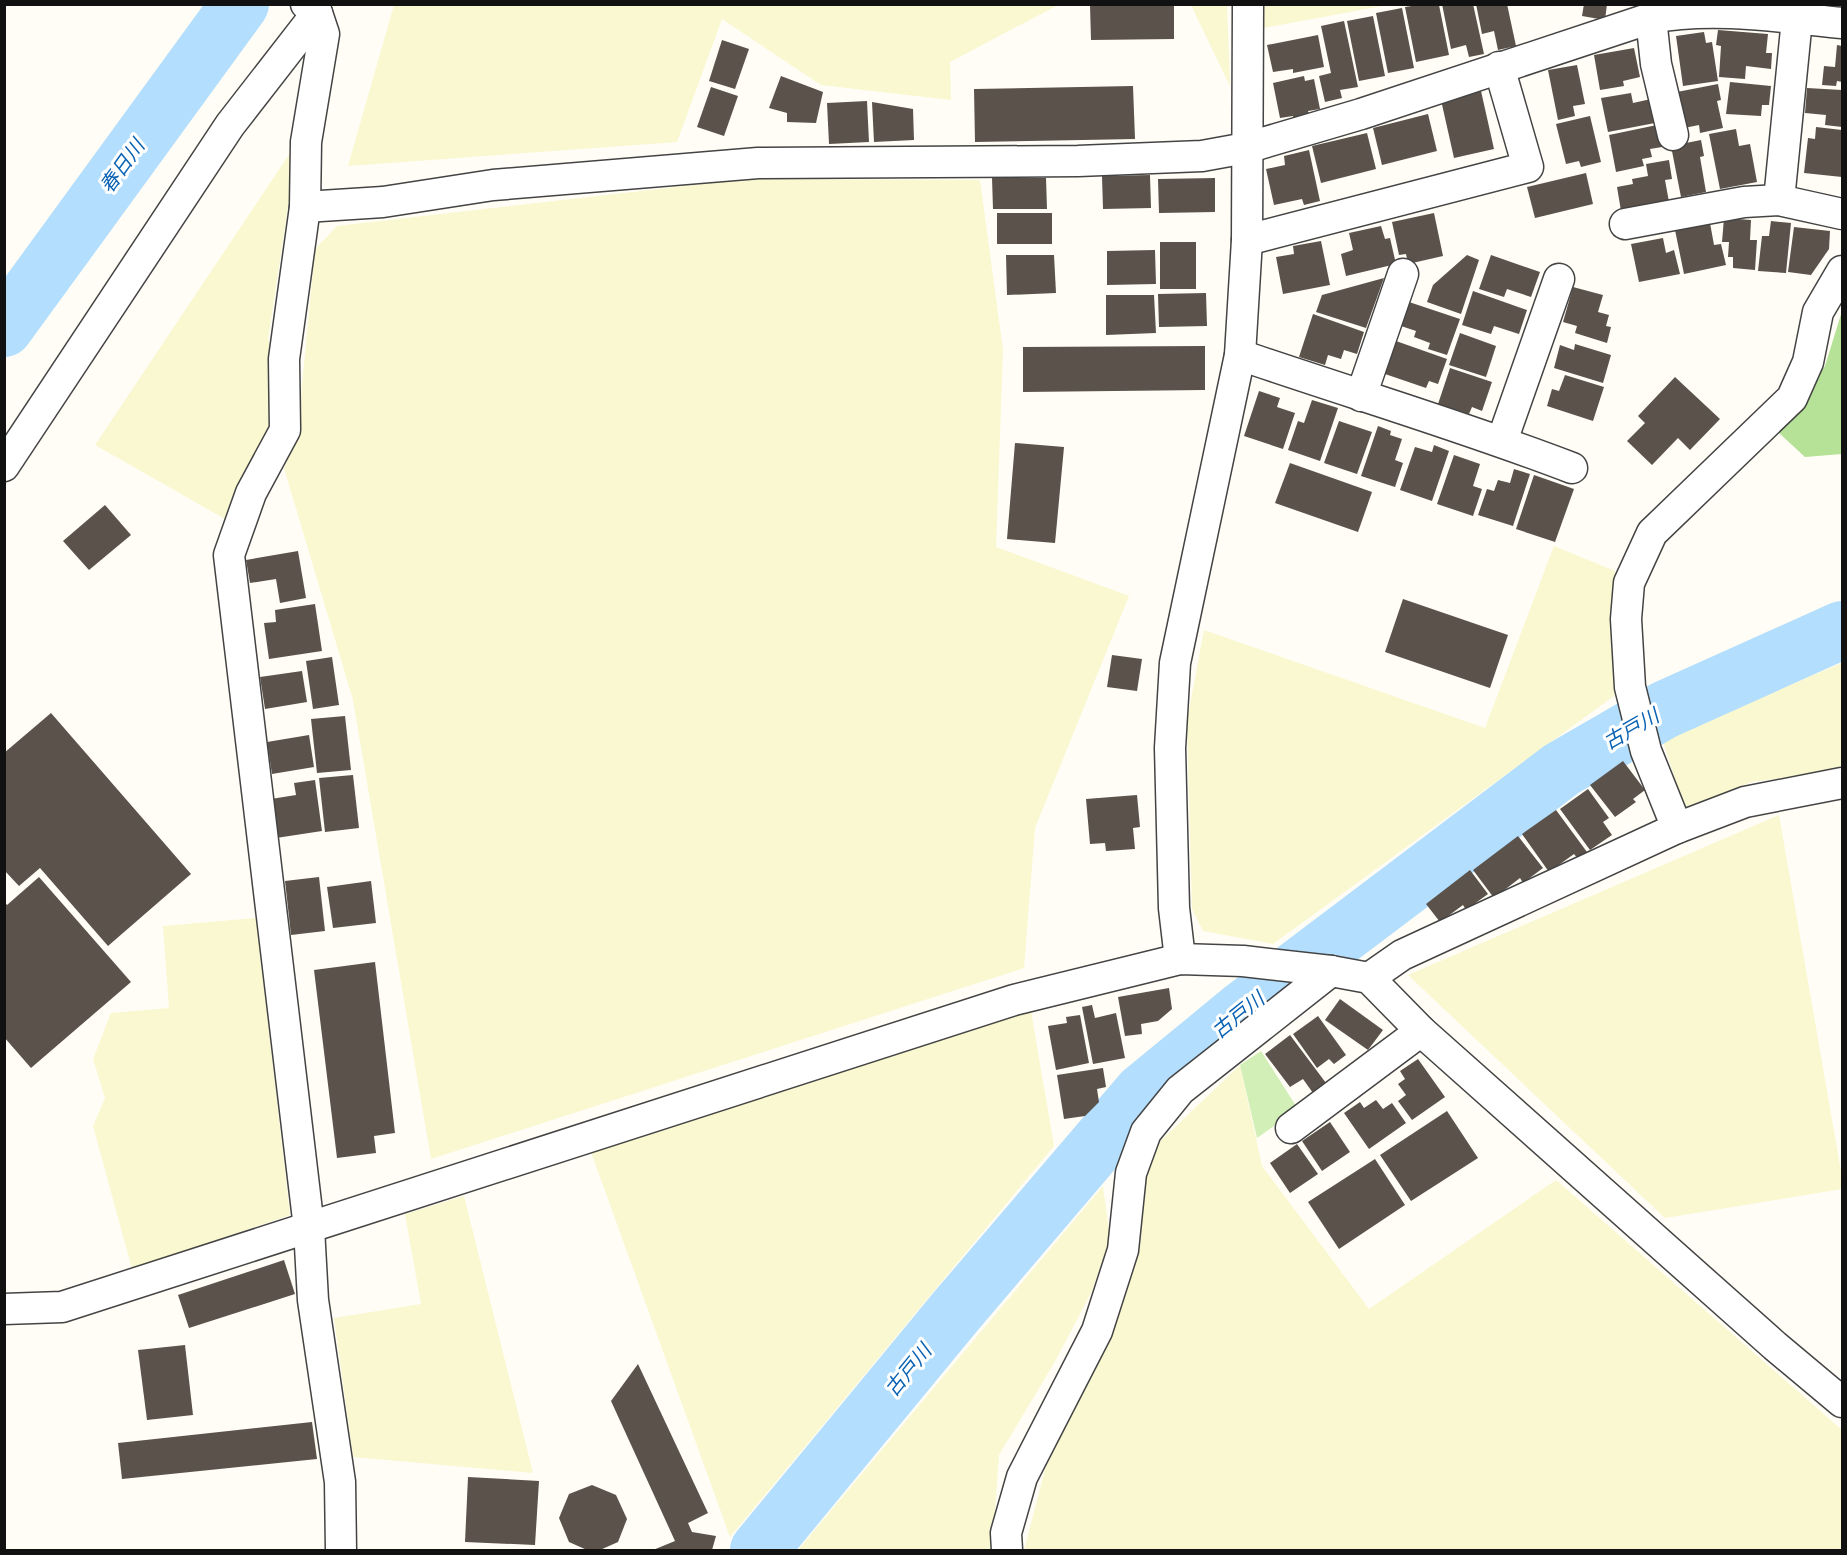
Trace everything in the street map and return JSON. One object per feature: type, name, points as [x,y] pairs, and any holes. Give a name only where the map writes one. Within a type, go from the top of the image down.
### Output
[{"type":"street","points":[[1180,959],[1174,908],[1170,748],[1175,663],[1240,355],[1247,240],[1248,4]]},
{"type":"street","points":[[4,466],[230,125],[312,9],[324,34],[306,142],[305,207],[284,359],[285,430],[251,493],[229,555],[309,1228],[313,1300],[340,1482],[341,1551]]},
{"type":"street","points":[[305,207],[383,202],[493,185],[758,163],[1078,161],[1202,156],[1246,148],[1360,114],[1669,12],[1766,10],[1797,19],[1842,23]]},
{"type":"street","points":[[1669,12],[1656,64],[1673,135]]},
{"type":"street","points":[[1779,200],[1797,19]]},
{"type":"street","points":[[1247,240],[1528,167],[1499,67]]},
{"type":"street","points":[[1626,224],[1744,202],[1779,200],[1842,214]]},
{"type":"street","points":[[1677,828],[1646,751],[1630,687],[1626,618],[1629,583],[1652,533],[1792,398],[1809,362],[1818,312],[1842,271]]},
{"type":"street","points":[[1361,396],[1403,274]]},
{"type":"street","points":[[1502,441],[1559,279]]},
{"type":"street","points":[[1240,355],[1502,441],[1572,468]]},
{"type":"street","points":[[1369,978],[1402,955],[1677,828],[1745,802],[1842,783]]},
{"type":"street","points":[[4,1309],[62,1307],[1014,1000],[1180,959],[1243,961],[1331,971],[1369,978],[1421,1031],[1842,1402]]},
{"type":"street","points":[[1006,1551],[1006,1533],[1022,1476],[1097,1331],[1123,1250],[1131,1173],[1146,1132],[1180,1090],[1331,971]]},
{"type":"street","points":[[1291,1128],[1421,1031]]},
{"type":"green space","points":[[394,4],[1058,5],[950,62],[951,100],[821,85],[722,19],[677,142],[348,166]]},
{"type":"green space","points":[[1264,4],[1388,5],[1263,28]]},
{"type":"green space","points":[[1191,5],[1227,5],[1230,86]]},
{"type":"green space","points":[[298,141],[268,339],[274,359],[270,429],[225,519],[95,445]]},
{"type":"green space","points":[[746,179],[980,180],[1003,350],[996,547],[1129,596],[1035,828],[1024,968],[431,1159],[353,700],[284,468],[297,438],[315,249],[337,226]]},
{"type":"green space","points":[[1842,311],[1842,454],[1805,457],[1778,432],[1825,366]]},
{"type":"green space","points":[[1554,546],[1615,571],[1614,696],[1273,944],[1203,931],[1192,909],[1187,721],[1204,630],[1485,728]]},
{"type":"green space","points":[[1842,663],[1842,770],[1751,782],[1684,809],[1662,738]]},
{"type":"green space","points":[[1779,815],[1842,1177],[1842,1189],[1665,1218],[1408,975]]},
{"type":"green space","points":[[256,918],[290,1215],[132,1269],[93,1126],[105,1098],[93,1059],[111,1013],[169,1008],[163,926]]},
{"type":"green space","points":[[1031,1011],[1054,1146],[730,1537],[591,1152]]},
{"type":"green space","points":[[1261,1051],[1298,1109],[1257,1138],[1240,1065]]},
{"type":"green space","points":[[1240,1065],[1262,1166],[1369,1309],[1556,1180],[1842,1430],[1842,1550],[1024,1550],[1046,1466],[1119,1313],[1147,1154]]},
{"type":"green space","points":[[1103,1186],[1110,1238],[1091,1293],[1053,1365],[999,1455],[992,1550],[798,1550]]},
{"type":"green space","points":[[464,1196],[533,1473],[353,1457],[334,1318],[421,1304],[405,1214]]},
{"type":"building","points":[[1442,4],[1473,4],[1484,54],[1469,57],[1466,45],[1451,49]]},
{"type":"building","points":[[1476,4],[1507,4],[1516,46],[1498,50],[1494,31],[1482,34]]},
{"type":"building","points":[[1584,4],[1607,4],[1605,20],[1582,16]]},
{"type":"building","points":[[1090,5],[1174,5],[1174,39],[1091,40]]},
{"type":"building","points":[[1439,5],[1449,55],[1416,62],[1405,7]]},
{"type":"building","points":[[1402,8],[1414,68],[1388,73],[1376,13]]},
{"type":"building","points":[[1373,16],[1385,76],[1359,81],[1347,21]]},
{"type":"building","points":[[1344,21],[1358,87],[1340,90],[1342,98],[1325,102],[1319,76],[1331,73],[1321,26]]},
{"type":"building","points":[[1718,30],[1768,34],[1766,53],[1772,53],[1771,69],[1746,66],[1745,79],[1719,77],[1721,46],[1716,45]]},
{"type":"building","points":[[1704,32],[1706,43],[1712,42],[1718,81],[1683,86],[1676,36]]},
{"type":"building","points":[[1318,35],[1324,67],[1293,73],[1293,69],[1273,72],[1267,45]]},
{"type":"building","points":[[722,40],[749,49],[735,89],[709,81]]},
{"type":"building","points":[[1837,45],[1842,46],[1842,82],[1837,81],[1836,86],[1822,85],[1824,66],[1835,67]]},
{"type":"building","points":[[1634,48],[1640,77],[1623,81],[1624,86],[1600,90],[1594,55]]},
{"type":"building","points":[[1577,65],[1585,104],[1573,106],[1575,116],[1558,120],[1548,70]]},
{"type":"building","points":[[781,76],[823,92],[816,123],[787,122],[787,113],[769,108]]},
{"type":"building","points":[[1304,76],[1305,81],[1314,79],[1320,109],[1308,111],[1310,117],[1294,121],[1293,116],[1280,118],[1273,83]]},
{"type":"building","points":[[1730,82],[1771,86],[1769,105],[1762,105],[1761,116],[1726,114]]},
{"type":"building","points":[[1718,84],[1721,100],[1717,101],[1723,128],[1700,133],[1699,125],[1684,128],[1677,92]]},
{"type":"building","points":[[1133,86],[1135,139],[975,142],[974,89]]},
{"type":"building","points":[[711,87],[738,96],[724,136],[697,127]]},
{"type":"building","points":[[1807,88],[1842,90],[1842,127],[1825,125],[1826,115],[1805,113]]},
{"type":"building","points":[[1481,91],[1494,149],[1454,158],[1441,100]]},
{"type":"building","points":[[1631,93],[1633,103],[1651,99],[1655,123],[1608,132],[1601,98]]},
{"type":"building","points":[[867,101],[869,142],[829,144],[827,103]]},
{"type":"building","points":[[872,102],[913,109],[914,140],[874,142]]},
{"type":"building","points":[[1428,114],[1437,151],[1382,165],[1373,128]]},
{"type":"building","points":[[1590,116],[1601,162],[1581,167],[1579,161],[1566,164],[1556,124]]},
{"type":"building","points":[[1657,125],[1662,147],[1650,149],[1652,157],[1642,159],[1644,166],[1616,172],[1609,135]]},
{"type":"building","points":[[1816,127],[1842,130],[1842,177],[1804,173],[1808,138],[1815,139]]},
{"type":"building","points":[[1736,129],[1739,146],[1750,144],[1757,182],[1720,189],[1709,134]]},
{"type":"building","points":[[1367,133],[1376,169],[1321,183],[1312,146]]},
{"type":"building","points":[[1701,140],[1704,156],[1700,157],[1706,192],[1681,197],[1671,146]]},
{"type":"building","points":[[1309,150],[1320,201],[1304,205],[1302,199],[1274,205],[1266,169],[1285,165],[1284,156]]},
{"type":"building","points":[[1669,160],[1672,179],[1665,180],[1669,202],[1621,211],[1617,187],[1633,184],[1632,179],[1648,176],[1646,164]]},
{"type":"building","points":[[1586,173],[1593,204],[1535,218],[1527,187]]},
{"type":"building","points":[[1150,175],[1151,208],[1103,209],[1102,176]]},
{"type":"building","points":[[992,178],[1046,178],[1047,209],[993,209]]},
{"type":"building","points":[[1215,178],[1215,212],[1159,213],[1158,179]]},
{"type":"building","points":[[997,213],[1052,213],[1052,244],[997,244]]},
{"type":"building","points":[[1434,213],[1443,256],[1408,264],[1406,254],[1399,255],[1392,222]]},
{"type":"building","points":[[1724,218],[1751,220],[1750,240],[1757,240],[1755,270],[1733,268],[1733,257],[1728,257],[1729,242],[1722,242]]},
{"type":"building","points":[[1771,221],[1791,223],[1786,273],[1758,271],[1762,236],[1769,236]]},
{"type":"building","points":[[1710,223],[1714,245],[1721,244],[1726,265],[1684,274],[1675,230]]},
{"type":"building","points":[[1381,226],[1385,239],[1390,238],[1396,264],[1346,276],[1341,254],[1353,250],[1349,233]]},
{"type":"building","points":[[1794,227],[1830,231],[1829,249],[1811,275],[1788,272]]},
{"type":"building","points":[[1663,238],[1666,253],[1674,250],[1680,274],[1639,282],[1631,244]]},
{"type":"building","points":[[1321,241],[1330,285],[1283,294],[1276,257],[1294,254],[1293,246]]},
{"type":"building","points":[[1160,242],[1196,242],[1196,289],[1160,289]]},
{"type":"building","points":[[1155,250],[1156,284],[1107,285],[1107,251]]},
{"type":"building","points":[[1006,255],[1054,255],[1056,293],[1007,295]]},
{"type":"building","points":[[1467,255],[1479,260],[1461,314],[1427,302],[1433,285]]},
{"type":"building","points":[[1491,255],[1540,272],[1531,297],[1507,289],[1504,297],[1479,289]]},
{"type":"building","points":[[1384,278],[1366,328],[1316,312],[1322,295]]},
{"type":"building","points":[[1573,287],[1603,295],[1598,312],[1609,315],[1606,326],[1611,327],[1607,343],[1575,333],[1577,326],[1563,322]]},
{"type":"building","points":[[1473,291],[1527,310],[1519,334],[1494,326],[1491,334],[1462,325]]},
{"type":"building","points":[[1206,293],[1207,326],[1159,327],[1158,294]]},
{"type":"building","points":[[1106,295],[1154,295],[1156,333],[1106,335]]},
{"type":"building","points":[[1409,302],[1460,319],[1447,355],[1428,349],[1430,343],[1414,337],[1416,331],[1401,326]]},
{"type":"building","points":[[1313,314],[1364,332],[1357,354],[1344,350],[1341,359],[1328,355],[1325,365],[1299,357]]},
{"type":"building","points":[[1460,333],[1496,346],[1486,377],[1449,365]]},
{"type":"building","points":[[1396,341],[1447,359],[1438,384],[1429,381],[1426,388],[1385,374]]},
{"type":"building","points":[[1575,344],[1611,355],[1603,383],[1554,368],[1560,345],[1574,350]]},
{"type":"building","points":[[1205,346],[1205,390],[1023,392],[1023,347]]},
{"type":"building","points":[[1450,368],[1492,382],[1482,411],[1472,407],[1469,414],[1438,404]]},
{"type":"building","points":[[1565,375],[1604,387],[1593,421],[1547,406],[1552,389],[1559,391]]},
{"type":"building","points":[[1675,377],[1720,419],[1690,450],[1678,438],[1652,465],[1627,441],[1645,423],[1638,416]]},
{"type":"building","points":[[1259,391],[1280,398],[1277,407],[1295,413],[1283,449],[1244,436]]},
{"type":"building","points":[[1312,400],[1338,408],[1320,461],[1288,450],[1298,421],[1304,423]]},
{"type":"building","points":[[1339,421],[1372,432],[1357,474],[1324,463]]},
{"type":"building","points":[[1378,426],[1391,431],[1390,435],[1402,439],[1395,460],[1403,463],[1395,487],[1361,476]]},
{"type":"building","points":[[1015,443],[1064,447],[1055,543],[1007,539]]},
{"type":"building","points":[[1434,445],[1449,451],[1432,501],[1400,490],[1415,447],[1432,452]]},
{"type":"building","points":[[1454,455],[1480,464],[1473,486],[1482,489],[1473,516],[1437,504]]},
{"type":"building","points":[[1290,463],[1372,492],[1358,532],[1275,503]]},
{"type":"building","points":[[1514,469],[1530,474],[1513,526],[1478,515],[1487,489],[1494,491],[1498,480],[1510,483]]},
{"type":"building","points":[[1534,475],[1574,489],[1555,542],[1516,529]]},
{"type":"building","points":[[105,505],[131,535],[89,570],[63,541]]},
{"type":"building","points":[[298,551],[306,598],[280,603],[276,579],[250,583],[246,560]]},
{"type":"building","points":[[1403,599],[1508,635],[1490,688],[1385,652]]},
{"type":"building","points":[[315,604],[322,651],[269,659],[264,623],[276,622],[275,610]]},
{"type":"building","points":[[1112,655],[1142,659],[1137,691],[1107,687]]},
{"type":"building","points":[[332,657],[339,705],[313,709],[306,661]]},
{"type":"building","points":[[302,671],[307,702],[265,709],[260,677]]},
{"type":"building","points":[[51,713],[191,874],[108,946],[40,868],[19,886],[4,870],[4,753]]},
{"type":"building","points":[[345,716],[351,770],[317,773],[311,719]]},
{"type":"building","points":[[309,735],[314,767],[272,774],[267,742]]},
{"type":"building","points":[[1623,761],[1645,790],[1633,799],[1636,802],[1615,817],[1590,785]]},
{"type":"building","points":[[353,775],[359,828],[325,832],[319,778]]},
{"type":"building","points":[[315,780],[322,831],[276,838],[271,799],[296,795],[294,783]]},
{"type":"building","points":[[1588,789],[1609,818],[1603,822],[1612,835],[1590,850],[1560,809]]},
{"type":"building","points":[[1137,795],[1140,827],[1133,828],[1135,849],[1106,851],[1105,843],[1090,844],[1086,799]]},
{"type":"building","points":[[1556,810],[1587,852],[1578,859],[1574,854],[1549,872],[1522,834]]},
{"type":"building","points":[[1518,836],[1543,868],[1523,883],[1520,878],[1494,898],[1473,870]]},
{"type":"building","points":[[1470,870],[1488,894],[1466,910],[1463,905],[1440,922],[1426,904]]},
{"type":"building","points":[[39,877],[131,982],[31,1068],[4,1037],[4,901],[7,905]]},
{"type":"building","points":[[319,877],[325,931],[291,935],[285,881]]},
{"type":"building","points":[[371,881],[376,923],[333,928],[327,887]]},
{"type":"building","points":[[375,962],[395,1133],[374,1136],[376,1153],[337,1158],[314,970]]},
{"type":"building","points":[[1169,988],[1172,1009],[1158,1021],[1141,1024],[1142,1034],[1125,1036],[1118,997]]},
{"type":"building","points":[[1340,999],[1383,1030],[1368,1050],[1325,1020]]},
{"type":"building","points":[[1092,1005],[1095,1018],[1116,1013],[1125,1058],[1093,1064],[1082,1007]]},
{"type":"building","points":[[1080,1015],[1089,1063],[1056,1070],[1048,1026],[1067,1023],[1066,1017]]},
{"type":"building","points":[[1318,1016],[1346,1055],[1334,1064],[1329,1059],[1317,1068],[1293,1034]]},
{"type":"building","points":[[1290,1035],[1326,1083],[1313,1093],[1303,1079],[1290,1087],[1265,1054]]},
{"type":"building","points":[[1418,1059],[1445,1097],[1412,1120],[1398,1101],[1406,1095],[1398,1084],[1405,1079],[1400,1071]]},
{"type":"building","points":[[1103,1068],[1106,1087],[1097,1089],[1099,1102],[1085,1116],[1064,1119],[1057,1075]]},
{"type":"building","points":[[1376,1100],[1383,1109],[1392,1103],[1406,1123],[1369,1149],[1344,1113],[1360,1102],[1364,1108]]},
{"type":"building","points":[[1447,1111],[1478,1158],[1411,1201],[1380,1155]]},
{"type":"building","points":[[1330,1122],[1350,1152],[1322,1171],[1302,1141]]},
{"type":"building","points":[[1297,1144],[1318,1174],[1290,1193],[1270,1163]]},
{"type":"building","points":[[1375,1159],[1405,1205],[1339,1249],[1308,1202]]},
{"type":"building","points":[[284,1260],[295,1294],[189,1328],[178,1295]]},
{"type":"building","points":[[185,1345],[193,1415],[147,1420],[138,1350]]},
{"type":"building","points":[[638,1364],[708,1513],[688,1523],[692,1532],[716,1536],[712,1550],[653,1550],[675,1541],[611,1401]]},
{"type":"building","points":[[312,1422],[317,1459],[122,1479],[118,1443]]},
{"type":"building","points":[[468,1477],[539,1481],[535,1545],[465,1542]]},
{"type":"building","points":[[592,1485],[616,1495],[627,1519],[618,1542],[600,1550],[587,1550],[569,1542],[559,1518],[569,1494]]},
{"type":"waterway","name":"春日川","points":[[4,328],[240,4]]},
{"type":"waterway","name":"古戸川","points":[[759,1550],[956,1311],[1142,1093],[1243,1010],[1562,769],[1664,710],[1842,630]]}]
